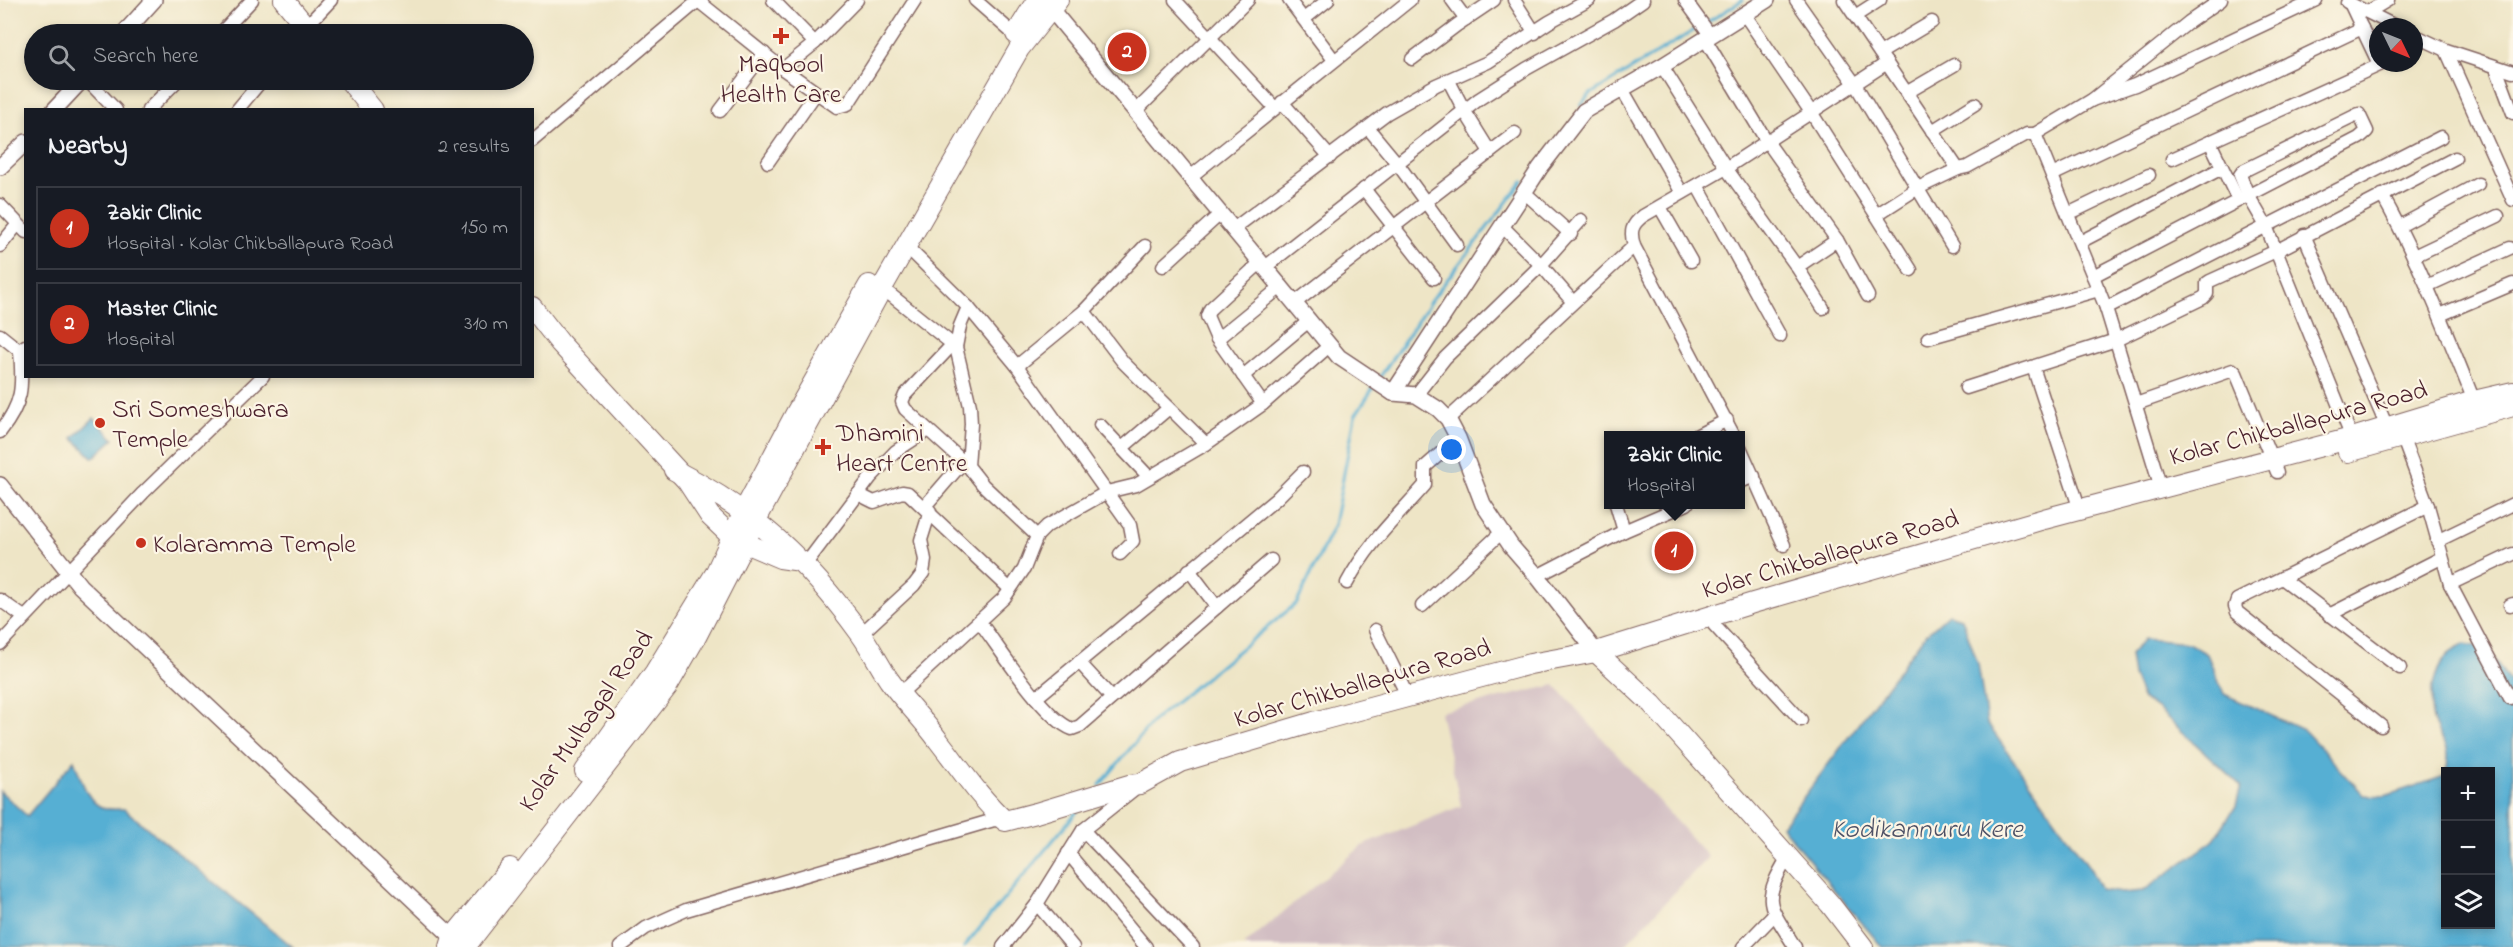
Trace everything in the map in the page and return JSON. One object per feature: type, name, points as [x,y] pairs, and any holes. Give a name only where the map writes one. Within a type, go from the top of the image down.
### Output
[{"type":"main road","points":[[284,0],[300,24]]},
{"type":"main road","points":[[750,516],[760,483],[796,412],[1015,35],[1047,2]]},
{"type":"main road","points":[[750,516],[1047,2]]},
{"type":"main road","points":[[357,90],[371,108]]},
{"type":"main road","points":[[534,310],[560,343],[674,470],[687,481],[717,526],[729,560],[780,558]]},
{"type":"main road","name":"Kolar Chikballapura Road","points":[[1005,820],[1135,784],[1165,772],[1180,762],[1408,697],[1530,664],[1600,656],[1714,626],[2084,522],[2396,429],[2474,401],[2513,392]]},
{"type":"main road","name":"Kolar Chikballapura Road","points":[[1600,656],[1753,603],[2080,510],[2161,488],[2275,465],[2352,438],[2513,406]]},
{"type":"main road","points":[[674,470],[750,516],[803,563],[861,634],[900,694],[946,749],[970,784],[1005,820]]},
{"type":"main road","points":[[722,497],[745,498],[760,483]]},
{"type":"main road","points":[[711,516],[740,540],[780,558],[803,563]]},
{"type":"main road","name":"Kolar Mulbagal Road","points":[[458,945],[667,687],[697,635],[750,516]]},
{"type":"main road","points":[[1165,772],[1181,772],[1272,748],[1600,656],[1652,704],[1830,904],[1863,947]]},
{"type":"street","points":[[132,24],[154,0]]},
{"type":"street","points":[[229,24],[252,0]]},
{"type":"street","points":[[312,24],[331,0]]},
{"type":"street","points":[[773,0],[815,43]]},
{"type":"street","points":[[783,69],[815,43],[857,0]]},
{"type":"street","points":[[975,0],[1015,35]]},
{"type":"street","points":[[1175,0],[1330,157]]},
{"type":"street","points":[[1135,111],[1248,0]]},
{"type":"street","points":[[1289,0],[1334,60]]},
{"type":"street","points":[[1304,19],[1328,0]]},
{"type":"street","points":[[1189,178],[1410,0]]},
{"type":"street","points":[[1452,0],[1466,19]]},
{"type":"street","points":[[1412,59],[1494,0]]},
{"type":"street","points":[[1514,0],[1535,33]]},
{"type":"street","points":[[1232,230],[1410,99],[1488,62],[1589,0]]},
{"type":"street","points":[[1263,404],[1217,339],[1207,321],[1210,309],[1262,265],[1464,110],[1526,69],[1614,20],[1643,0]]},
{"type":"street","points":[[1390,391],[1524,192],[1561,139],[1584,111],[1662,66],[1707,34],[1745,15],[1767,0]]},
{"type":"street","points":[[1796,0],[1855,84],[1952,246]]},
{"type":"street","points":[[1844,0],[1958,169]]},
{"type":"street","points":[[1855,16],[1880,0]]},
{"type":"street","points":[[1876,215],[1918,188],[1967,167],[2027,134],[2035,134],[2092,100],[2189,22],[2221,0]]},
{"type":"street","points":[[2092,100],[2135,85],[2316,0]]},
{"type":"street","points":[[2368,12],[2388,0]]},
{"type":"street","points":[[534,139],[704,2],[764,54],[816,93],[837,107],[848,104],[913,1]]},
{"type":"street","points":[[1047,2],[1232,230],[1296,302],[1329,346],[1340,357],[1390,391],[1416,395],[1438,409],[1448,419],[1458,438],[1483,504],[1502,532],[1600,656]]},
{"type":"street","points":[[2346,2],[2380,18]]},
{"type":"street","points":[[2346,2],[2369,42]]},
{"type":"street","points":[[1688,4],[1766,140],[1837,240],[1868,296]]},
{"type":"street","points":[[1745,15],[1811,112],[1911,270]]},
{"type":"street","points":[[1732,431],[1634,246],[1630,233],[1635,223],[1726,168],[1855,84],[1883,58],[1932,22]]},
{"type":"street","points":[[2052,175],[2362,28]]},
{"type":"street","points":[[2423,39],[2446,50],[2513,72]]},
{"type":"street","points":[[2446,50],[2513,200]]},
{"type":"street","points":[[720,111],[764,54]]},
{"type":"street","points":[[1906,93],[1954,65]]},
{"type":"street","points":[[1662,66],[1726,168],[1797,267],[1822,308]]},
{"type":"street","points":[[2172,159],[2369,68]]},
{"type":"street","points":[[2496,68],[2513,113]]},
{"type":"street","points":[[1449,81],[1490,152]]},
{"type":"street","points":[[1622,89],[1682,193]]},
{"type":"street","points":[[57,108],[73,90]]},
{"type":"street","points":[[97,90],[114,108]]},
{"type":"street","points":[[150,108],[168,90]]},
{"type":"street","points":[[243,107],[255,90]]},
{"type":"street","points":[[768,162],[816,93]]},
{"type":"street","points":[[1932,131],[1976,104]]},
{"type":"street","points":[[2093,276],[2243,198],[2365,134],[2367,128],[2360,115],[2350,116],[2240,173],[2243,198]]},
{"type":"street","points":[[1368,128],[1397,163],[1457,245]]},
{"type":"street","points":[[1296,302],[1515,133]]},
{"type":"street","points":[[2035,134],[2106,308],[2161,488]]},
{"type":"street","points":[[2106,308],[2441,137]]},
{"type":"street","points":[[2210,142],[2222,168],[2266,226],[2352,438]]},
{"type":"street","points":[[0,167],[24,144]]},
{"type":"street","points":[[1966,388],[2116,340],[2204,298],[2207,294],[2207,283],[2210,280],[2276,250],[2455,158]]},
{"type":"street","points":[[2080,242],[2222,168]]},
{"type":"street","points":[[2068,214],[2149,175]]},
{"type":"street","points":[[2400,226],[2478,184]]},
{"type":"street","points":[[1696,185],[1780,336]]},
{"type":"street","points":[[1364,189],[1434,278]]},
{"type":"street","points":[[1524,192],[1571,234]]},
{"type":"street","points":[[2382,195],[2414,256],[2474,401]]},
{"type":"street","points":[[0,206],[22,228],[0,246]]},
{"type":"street","points":[[1660,207],[1691,261]]},
{"type":"street","points":[[1163,266],[1220,215]]},
{"type":"street","points":[[2414,256],[2498,216]]},
{"type":"street","points":[[1416,395],[1445,358],[1541,265],[1571,234],[1581,220]]},
{"type":"street","points":[[1502,226],[1541,265],[1572,301]]},
{"type":"street","points":[[2304,235],[2396,429],[2428,507],[2450,584],[2510,698]]},
{"type":"street","points":[[1797,267],[1837,240]]},
{"type":"street","points":[[906,246],[968,307],[1017,366],[1107,492],[1133,533],[1133,541],[1120,554]]},
{"type":"street","points":[[1017,366],[1084,311],[1145,246]]},
{"type":"street","points":[[1448,419],[1572,301],[1634,246]]},
{"type":"street","points":[[2427,286],[2510,248]]},
{"type":"street","points":[[2440,315],[2513,284]]},
{"type":"street","points":[[1217,339],[1282,286]]},
{"type":"street","points":[[882,288],[955,346]]},
{"type":"street","points":[[1928,338],[2099,290]]},
{"type":"street","points":[[861,634],[914,585],[923,573],[925,560],[921,540],[927,509],[965,464],[971,424],[970,406],[955,346],[968,307]]},
{"type":"street","points":[[1084,311],[1123,362],[1206,444]]},
{"type":"street","points":[[1243,376],[1310,320]]},
{"type":"street","points":[[0,335],[23,348],[23,382],[20,402],[0,432]]},
{"type":"street","points":[[955,346],[905,395],[902,402],[905,409],[965,464],[983,485],[1037,536]]},
{"type":"street","points":[[900,694],[1010,589],[1024,569],[1037,536],[1064,515],[1107,492],[1136,485],[1206,444],[1263,404],[1329,346]]},
{"type":"street","points":[[2033,367],[2080,510]]},
{"type":"street","points":[[2136,404],[2233,370],[2275,465]]},
{"type":"street","points":[[0,644],[67,572],[220,417],[250,381]]},
{"type":"street","points":[[1122,448],[1169,408]]},
{"type":"street","points":[[1704,431],[1727,420]]},
{"type":"street","points":[[1100,425],[1149,477]]},
{"type":"street","points":[[803,563],[896,451],[928,430]]},
{"type":"street","points":[[1347,583],[1360,558],[1375,538],[1425,485],[1425,468],[1458,438]]},
{"type":"street","points":[[1745,457],[1784,545]]},
{"type":"street","points":[[1036,698],[1276,499],[1303,472]]},
{"type":"street","points":[[1745,480],[1754,476]]},
{"type":"street","points":[[0,485],[67,572],[458,945]]},
{"type":"street","points":[[858,494],[874,502],[902,492],[908,493],[1010,589]]},
{"type":"street","points":[[2437,541],[2513,504]]},
{"type":"street","points":[[2381,726],[2237,612],[2235,606],[2237,600],[2428,507]]},
{"type":"street","points":[[1617,509],[1624,531]]},
{"type":"street","points":[[1537,576],[1624,531],[1675,509]]},
{"type":"street","points":[[1422,606],[1502,532]]},
{"type":"street","points":[[2450,584],[2513,554]]},
{"type":"street","points":[[2329,615],[2441,558]]},
{"type":"street","points":[[979,621],[1036,698],[1064,727],[1072,729],[1080,726],[1271,560]]},
{"type":"street","points":[[1189,570],[1217,607]]},
{"type":"street","points":[[2282,578],[2400,668]]},
{"type":"street","points":[[0,600],[24,617]]},
{"type":"street","points":[[1714,626],[1801,720]]},
{"type":"street","points":[[1375,630],[1408,697]]},
{"type":"street","points":[[1079,662],[1112,698]]},
{"type":"street","points":[[1008,945],[1037,904],[1083,830],[1135,784]]},
{"type":"street","points":[[620,947],[646,928],[686,910],[994,820],[1005,820]]},
{"type":"street","points":[[1083,830],[1193,947]]},
{"type":"street","points":[[1068,854],[1146,947]]},
{"type":"street","points":[[1788,857],[1770,892],[1771,905],[1795,947]]},
{"type":"street","points":[[1037,904],[1073,947]]},
{"type":"street","points":[[1743,947],[1775,914]]},
{"type":"shaded area","points":[[1555,685],[1708,857],[1623,947],[1246,947],[1244,945],[1362,846],[1461,806],[1440,712]]},
{"type":"water","points":[[94,418],[114,439],[93,458],[73,438]]},
{"type":"water","name":"Kodikannuru Kere","points":[[1948,614],[1962,618],[1978,664],[1987,723],[2091,870],[2101,890],[2122,893],[2143,891],[2213,841],[2236,806],[2241,786],[2160,711],[2142,698],[2133,676],[2130,655],[2144,639],[2188,643],[2207,654],[2224,694],[2305,731],[2364,795],[2385,796],[2441,777],[2441,929],[2495,929],[2495,767],[2447,767],[2448,753],[2434,723],[2431,708],[2432,692],[2438,669],[2450,653],[2465,644],[2487,648],[2513,687],[2513,947],[1882,947],[1782,826],[1925,635]]},
{"type":"water","points":[[74,760],[84,788],[98,805],[109,809],[124,809],[293,947],[0,947],[0,791],[27,816]]},
{"type":"waterway","points":[[1706,23],[1743,0]]},
{"type":"waterway","points":[[1581,105],[1589,95],[1701,26]]},
{"type":"waterway","points":[[1380,377],[1430,302],[1523,181]]},
{"type":"waterway","points":[[1100,785],[1154,720],[1297,603],[1334,525],[1355,416],[1375,385]]},
{"type":"waterway","points":[[964,947],[1080,808]]},
{"type":"place","name":"Maqbool Health Care","points":[[781,36]]},
{"type":"place","name":"Master Clinic","points":[[1127,52]]},
{"type":"place","name":"Sri Someshwara Temple","points":[[100,423]]},
{"type":"place","name":"Dhamini Heart Centre","points":[[823,447]]},
{"type":"place","name":"Kolaramma Temple","points":[[141,543]]},
{"type":"place","name":"Zakir Clinic","points":[[1674,551]]}]
